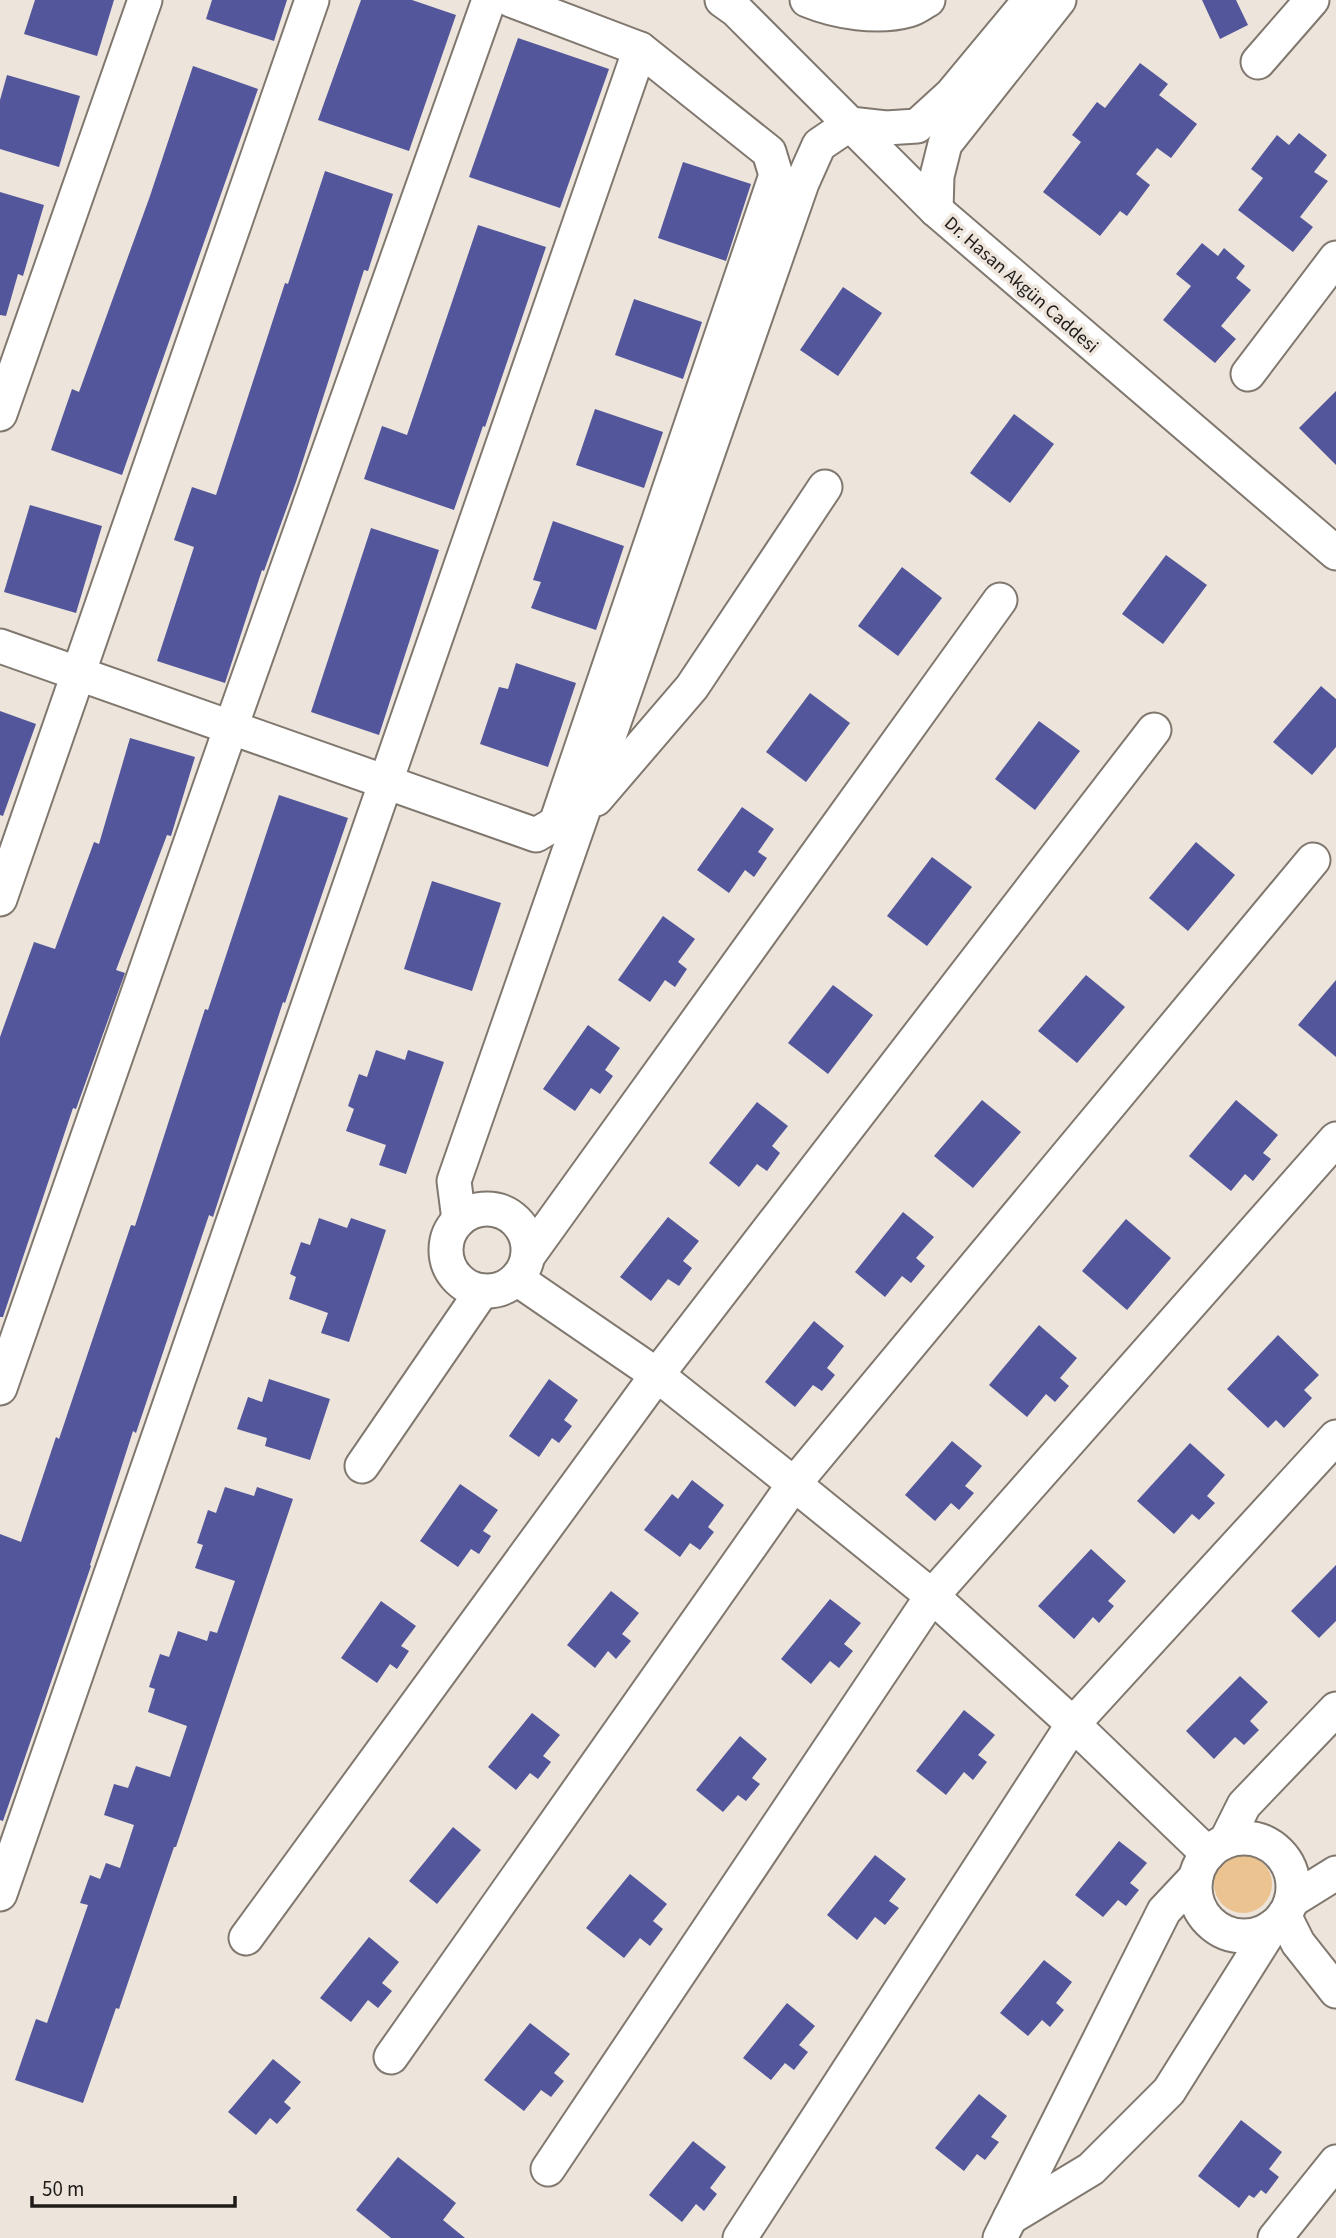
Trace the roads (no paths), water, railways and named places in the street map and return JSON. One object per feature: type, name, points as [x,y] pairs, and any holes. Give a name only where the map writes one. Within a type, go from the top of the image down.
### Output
[{"type":"street","points":[[0,414],[145,0]]},
{"type":"street","points":[[0,899],[312,0]]},
{"type":"street","points":[[0,1388],[230,727],[489,0]]},
{"type":"street","points":[[0,646],[536,835],[556,823],[776,175],[769,152],[640,48],[511,0]]},
{"type":"street","name":"Dr. Hasan Akgün Caddesi","points":[[722,0],[736,10],[936,210],[1336,553]]},
{"type":"street","points":[[807,0],[825,7],[864,14],[910,10],[929,0]]},
{"type":"street","points":[[458,1220],[454,1181],[802,183],[819,145],[850,124],[886,128],[917,126],[951,95],[1030,0]]},
{"type":"street","points":[[936,210],[937,176],[945,144],[1059,0]]},
{"type":"street","points":[[1258,62],[1312,0]]},
{"type":"street","points":[[0,1894],[640,48]]},
{"type":"street","points":[[1248,374],[1336,258]]},
{"type":"street","points":[[583,814],[692,687],[825,487]]},
{"type":"street","points":[[522,1267],[528,1243],[524,1231],[506,1213],[494,1209],[469,1212],[450,1230],[446,1256],[450,1269],[458,1280],[469,1288],[482,1291],[495,1291],[507,1286],[522,1267],[1000,600]]},
{"type":"street","points":[[246,1938],[656,1375],[1154,730]]},
{"type":"street","points":[[391,2057],[794,1483],[1313,860]]},
{"type":"street","points":[[548,2169],[932,1596],[1336,1139]]},
{"type":"street","points":[[522,1267],[932,1596],[1073,1724],[1210,1858]]},
{"type":"street","points":[[362,1466],[482,1291]]},
{"type":"street","points":[[740,2238],[1073,1724],[1336,1437]]},
{"type":"street","points":[[1005,2228],[1164,1910],[1210,1858],[1244,1805],[1336,1709]]},
{"type":"street","points":[[1005,2228],[1091,2169],[1169,2091],[1283,1914],[1293,1885],[1283,1856],[1272,1846],[1257,1839],[1241,1838],[1210,1858],[1196,1894],[1201,1910],[1218,1928],[1241,1936],[1258,1934],[1283,1914],[1336,1873]]},
{"type":"street","points":[[1283,1914],[1298,1944],[1336,1991]]},
{"type":"street","points":[[1275,2238],[1336,2162]]}]
